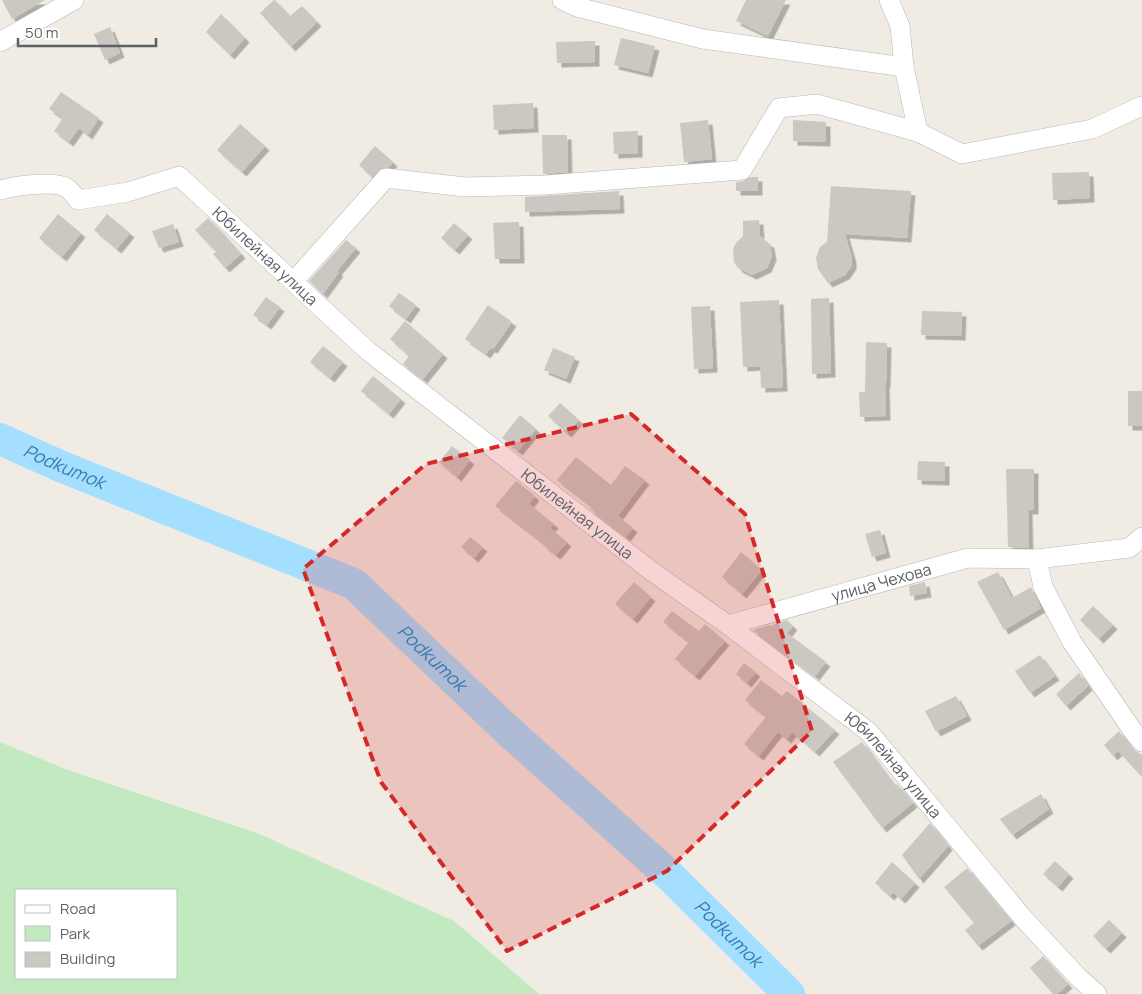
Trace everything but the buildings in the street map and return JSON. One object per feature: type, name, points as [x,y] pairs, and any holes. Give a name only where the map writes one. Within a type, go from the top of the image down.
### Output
[{"type":"street","points":[[0,42],[74,0]]},
{"type":"street","points":[[562,0],[578,7],[703,39],[904,67]]},
{"type":"street","points":[[890,0],[900,26],[904,67],[918,132]]},
{"type":"street","points":[[293,282],[386,178],[466,187],[545,185],[742,170],[779,108],[817,104],[918,132],[962,154],[1092,129],[1142,106]]},
{"type":"street","name":"Юбилейная улица","points":[[0,190],[14,186],[38,184],[66,187],[78,200],[128,192],[179,176],[368,351],[650,570],[728,625],[869,732],[1023,918],[1078,978],[1097,994]]},
{"type":"street","name":"улица Чехова","points":[[728,625],[968,558],[1037,560],[1130,548],[1142,537]]},
{"type":"street","points":[[1037,560],[1043,587],[1072,642],[1142,742]]},
{"type":"highlighted area","points":[[631,414],[745,514],[812,731],[667,871],[507,951],[381,782],[303,569],[426,464]]},
{"type":"green space","points":[[0,742],[68,770],[257,833],[454,921],[539,994],[0,994]]},
{"type":"waterway","name":"Podkumok","points":[[0,439],[60,466],[354,584],[504,727],[671,877],[789,994]]}]
